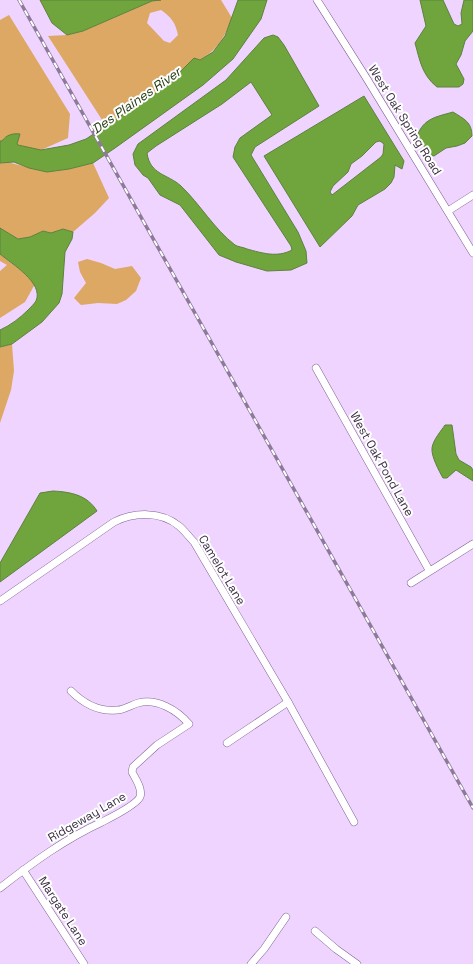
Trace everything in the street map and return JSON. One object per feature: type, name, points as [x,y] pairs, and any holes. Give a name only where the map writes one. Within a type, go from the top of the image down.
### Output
[{"type":"street","name":"West Oak Spring Road","points":[[317,0],[473,253]]},
{"type":"street","points":[[448,211],[473,195]]},
{"type":"street","name":"West Oak Pond Lane","points":[[316,368],[429,570]]},
{"type":"street","name":"Camelot Lane","points":[[0,601],[114,522],[123,518],[136,515],[149,515],[160,517],[178,525],[194,542],[288,702],[354,822]]},
{"type":"street","points":[[411,583],[429,570],[473,544]]},
{"type":"street","name":"Ridgeway Lane","points":[[0,888],[57,847],[86,829],[108,819],[136,802],[140,797],[140,790],[132,772],[133,767],[157,745],[189,724],[183,717],[160,704],[149,701],[130,705],[119,710],[100,710],[80,700],[71,691]]},
{"type":"street","points":[[227,743],[288,702]]},
{"type":"street","name":"Margate Lane","points":[[23,870],[84,964]]},
{"type":"street","points":[[251,964],[264,949],[286,916]]},
{"type":"street","points":[[315,931],[357,964]]},
{"type":"shaded area","points":[[40,0],[161,0],[152,1],[83,31],[67,35],[52,23]]},
{"type":"shaded area","points":[[221,0],[232,18],[220,42],[207,56],[200,60],[194,58],[165,87],[106,126],[48,36],[67,35],[83,31],[152,1]],"holes":[[[161,10],[170,18],[176,27],[178,35],[170,43],[164,41],[147,23],[150,13]]]},
{"type":"shaded area","points":[[238,0],[267,0],[261,19],[233,59],[203,85],[115,148],[93,163],[69,169],[47,172],[29,168],[14,162],[0,163],[0,141],[12,134],[20,134],[18,145],[41,150],[69,145],[86,139],[165,87],[194,58],[200,60],[213,52],[225,36]]},
{"type":"shaded area","points":[[420,0],[443,0],[454,24],[458,26],[462,24],[461,13],[464,0],[473,0],[473,31],[465,41],[461,55],[456,64],[464,79],[463,84],[459,87],[437,87],[428,78],[422,67],[415,43],[426,26]]},
{"type":"shaded area","points":[[9,15],[70,114],[68,138],[41,150],[18,145],[20,134],[5,137],[2,141],[0,141],[0,20]]},
{"type":"shaded area","points":[[273,35],[278,37],[319,106],[255,147],[251,155],[298,232],[306,251],[307,263],[291,270],[267,271],[236,262],[219,255],[180,205],[160,195],[148,178],[143,175],[135,165],[133,154],[138,144],[226,80],[264,38]],"holes":[[[251,82],[272,115],[240,138],[235,147],[233,157],[291,246],[292,250],[281,254],[258,252],[235,245],[227,239],[181,186],[160,173],[152,166],[147,153],[222,104]]]},
{"type":"shaded area","points":[[364,96],[404,161],[402,169],[395,165],[394,177],[391,183],[385,189],[358,205],[352,216],[320,247],[264,156]],"holes":[[[380,141],[384,144],[383,154],[381,157],[332,195],[330,192],[333,186],[348,172],[351,164],[362,156],[376,142]]]},
{"type":"shaded area","points":[[453,112],[469,124],[472,131],[472,136],[465,143],[446,148],[434,156],[430,155],[417,136],[420,130],[423,125],[431,119]]},
{"type":"shaded area","points":[[7,162],[47,172],[69,169],[93,163],[109,198],[95,213],[73,232],[63,229],[51,233],[43,231],[30,237],[18,239],[0,228],[0,163]]},
{"type":"shaded area","points":[[0,228],[18,239],[30,237],[43,231],[51,233],[63,229],[73,232],[72,239],[65,252],[62,294],[59,303],[42,322],[12,344],[0,347],[0,330],[19,319],[36,301],[37,294],[35,287],[26,274],[0,254]]},
{"type":"shaded area","points":[[0,254],[28,276],[35,284],[25,302],[0,318],[0,271],[7,265],[0,261]]},
{"type":"shaded area","points":[[87,259],[115,269],[132,266],[141,278],[136,291],[126,300],[117,304],[98,303],[81,305],[74,298],[86,283],[80,272],[78,262]]},
{"type":"shaded area","points":[[12,344],[14,371],[11,390],[0,423],[0,347]]},
{"type":"shaded area","points":[[445,425],[452,425],[456,454],[459,460],[471,467],[473,470],[473,481],[456,470],[447,478],[443,478],[439,471],[434,459],[432,448],[435,439]]},
{"type":"shaded area","points":[[53,491],[78,495],[88,501],[97,511],[0,582],[0,563],[40,493]]},
{"type":"railway","points":[[19,0],[473,808]]},
{"type":"water label","name":"Des Plaines River","points":[[136,100]]}]
